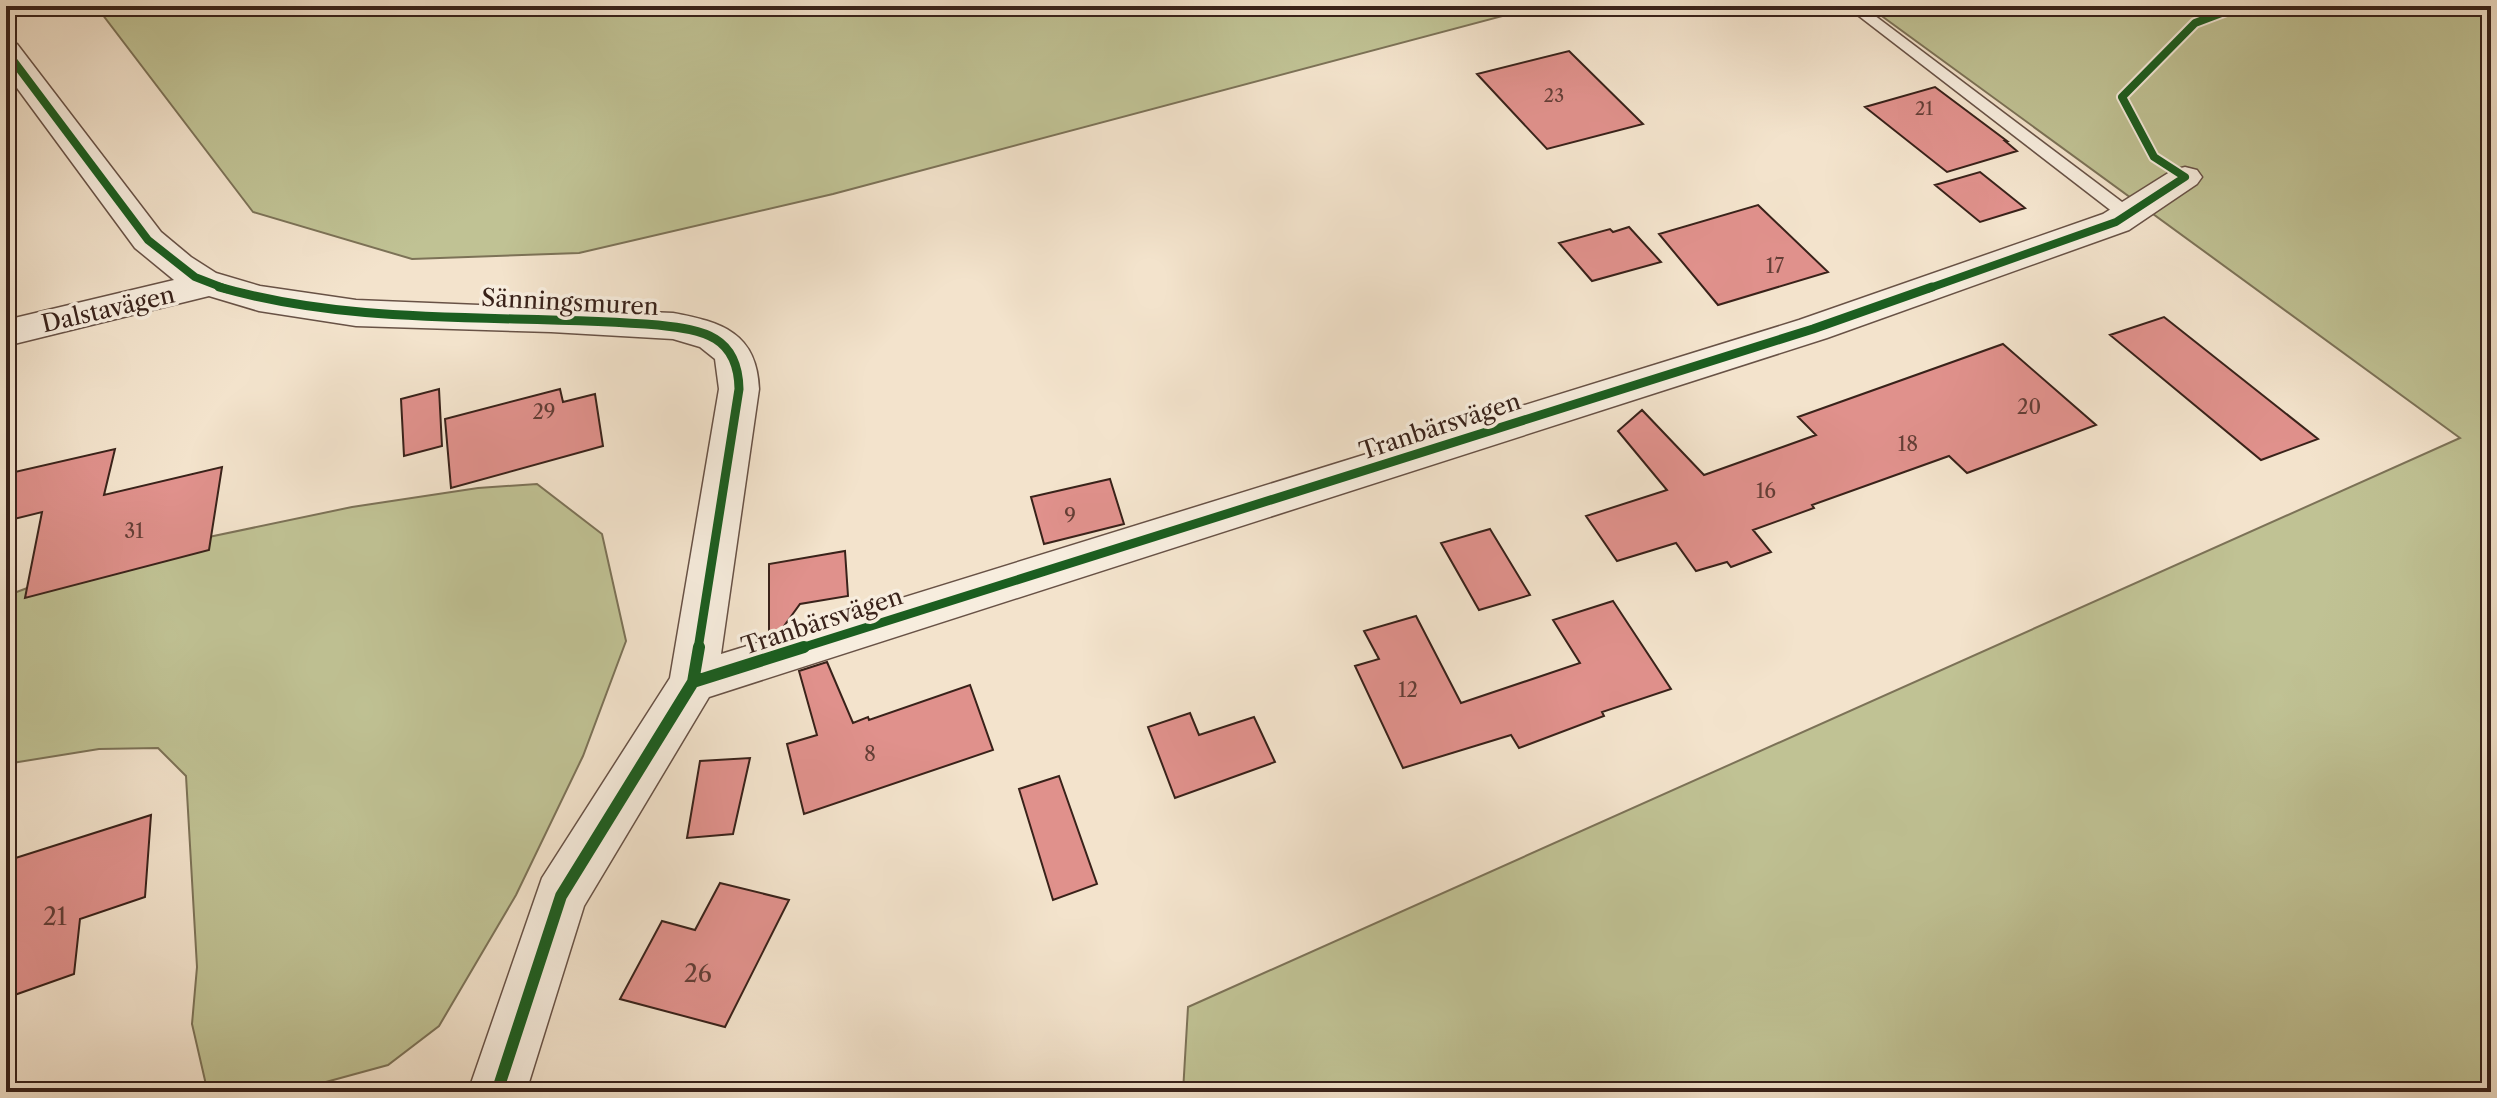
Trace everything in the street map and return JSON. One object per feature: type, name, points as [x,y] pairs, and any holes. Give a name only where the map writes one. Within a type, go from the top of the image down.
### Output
[{"type":"street","name":"Sänningsmuren","points":[[10,63],[148,240],[167,257],[210,284],[283,304],[366,315],[586,320],[684,329],[718,339],[733,353],[739,368],[739,389],[693,682],[561,896],[497,1092]]},
{"type":"street","name":"Tranbärsvägen","points":[[693,682],[1813,329],[2116,222],[2185,177]]},
{"type":"street","name":"Dalstavägen","points":[[6,333],[210,284]]},
{"type":"lane","points":[[1853,6],[2128,215]]},
{"type":"green space","points":[[96,6],[1540,6],[833,194],[579,253],[412,259],[253,212]]},
{"type":"green space","points":[[1868,6],[2491,6],[2491,1092],[1183,1092],[1188,1007],[2460,438]]},
{"type":"green space","points":[[537,484],[602,534],[626,641],[583,756],[516,895],[439,1026],[388,1065],[293,1091],[207,1089],[192,1024],[197,967],[186,776],[158,748],[99,749],[6,764],[6,596],[99,561],[204,538],[352,507],[478,488]]},
{"type":"building","points":[[1569,51],[1643,124],[1547,149],[1477,74]]},
{"type":"building","points":[[1935,87],[2017,151],[1947,172],[1865,107]]},
{"type":"building","points":[[1980,172],[2025,208],[1980,222],[1935,185]]},
{"type":"building","points":[[1758,205],[1828,272],[1718,305],[1659,234]]},
{"type":"building","points":[[1629,227],[1661,262],[1592,281],[1559,243],[1610,229],[1613,232]]},
{"type":"building","points":[[2164,317],[2318,439],[2261,460],[2110,335]]},
{"type":"building","points":[[2003,344],[2096,425],[1967,473],[1949,456],[1812,505],[1814,508],[1753,530],[1771,552],[1731,567],[1727,562],[1696,571],[1676,543],[1617,561],[1586,516],[1667,490],[1618,431],[1642,410],[1704,475],[1816,435],[1798,417]]},
{"type":"building","points":[[439,389],[442,446],[404,456],[401,399]]},
{"type":"building","points":[[560,389],[563,402],[595,394],[603,446],[451,488],[445,419]]},
{"type":"building","points":[[115,449],[104,495],[222,467],[209,550],[25,598],[42,512],[6,521],[6,474]]},
{"type":"building","points":[[1110,479],[1124,524],[1044,544],[1031,497]]},
{"type":"building","points":[[1490,529],[1530,595],[1479,610],[1441,543]]},
{"type":"building","points":[[845,551],[848,596],[800,604],[779,633],[769,636],[769,564]]},
{"type":"building","points":[[1613,601],[1671,689],[1602,712],[1604,716],[1519,748],[1511,735],[1403,768],[1355,666],[1379,659],[1364,631],[1416,616],[1461,703],[1580,663],[1553,620]]},
{"type":"building","points":[[827,662],[853,723],[970,685],[993,750],[804,814],[787,744],[817,735],[799,671]]},
{"type":"building","points":[[1190,713],[1199,735],[1254,717],[1275,762],[1175,798],[1148,727]]},
{"type":"building","points":[[750,758],[733,834],[687,838],[700,761]]},
{"type":"building","points":[[1059,776],[1097,884],[1053,900],[1019,789]]},
{"type":"building","points":[[151,815],[145,897],[80,919],[74,974],[6,998],[6,861]]},
{"type":"building","points":[[720,883],[789,900],[725,1027],[620,999],[662,921],[695,930]]},
{"type":"cycle path","points":[[693,682],[1813,329],[2116,222],[2185,177],[2154,157],[2122,97],[2195,23],[2240,6]]},
{"type":"cycle path","points":[[6,51],[148,240],[178,266],[212,285],[259,299],[356,313],[673,326],[714,338],[727,347],[735,359],[739,389],[693,682],[561,896],[497,1092]]}]
